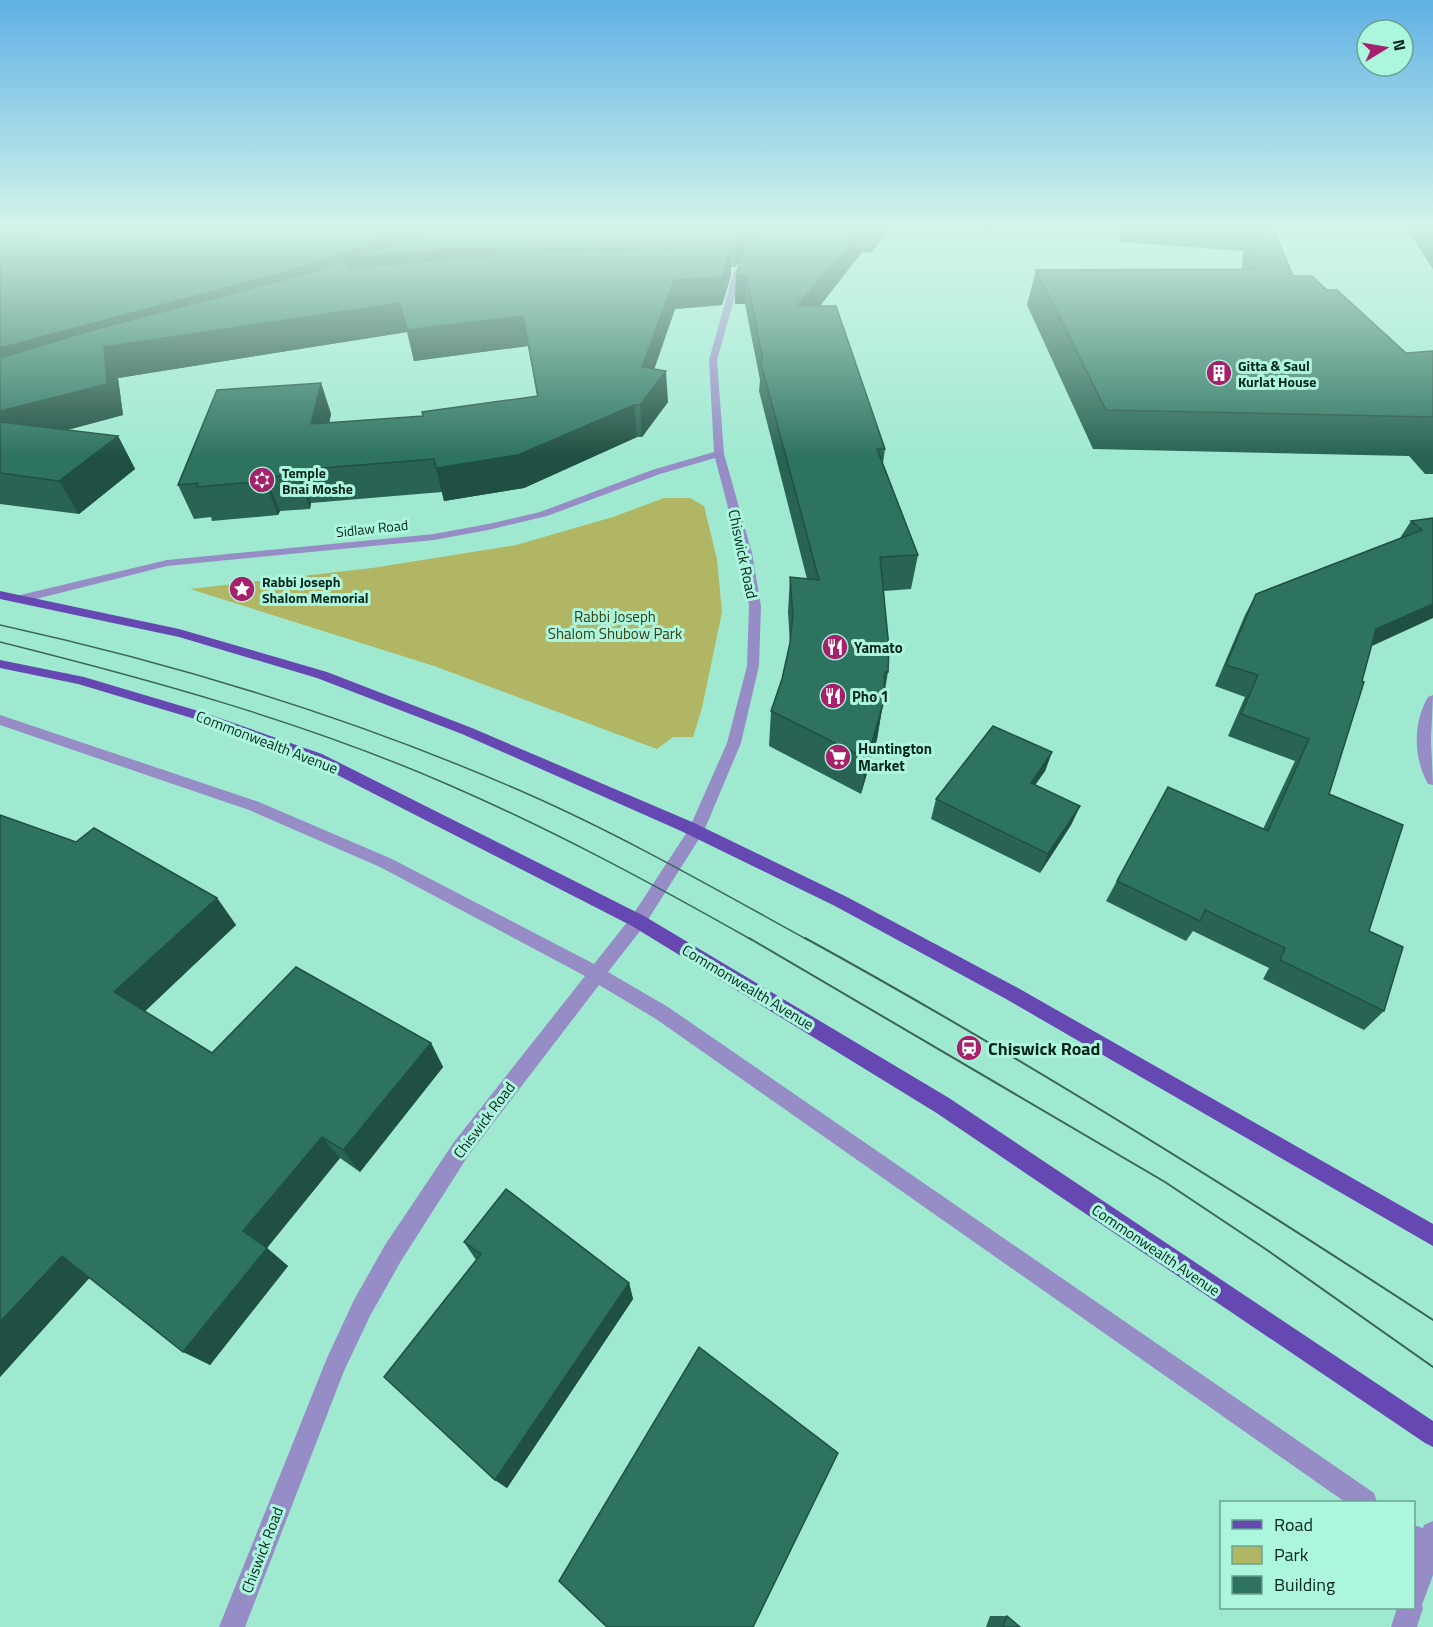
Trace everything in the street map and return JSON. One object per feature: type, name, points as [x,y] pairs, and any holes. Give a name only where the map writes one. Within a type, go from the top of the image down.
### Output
[{"type":"main road","points":[[0,595],[147,625],[283,662],[368,692],[485,739],[696,831],[875,919],[1078,1029],[1433,1236]]},
{"type":"main road","name":"Commonwealth Avenue","points":[[0,664],[79,680],[200,716],[317,758],[638,921],[942,1105],[1433,1435]]},
{"type":"street","name":"Chiswick Road","points":[[232,1627],[323,1393],[362,1308],[393,1252],[461,1149],[638,921],[696,831],[734,743],[753,666],[755,606],[746,553],[719,454],[713,360],[726,304]]},
{"type":"street","name":"Sidlaw Road","points":[[20,599],[167,563],[434,537],[488,527],[543,514],[657,472],[719,454]]},
{"type":"street","points":[[1433,700],[1426,717],[1424,734],[1428,771],[1433,780]]},
{"type":"street","points":[[0,720],[254,806],[386,863],[596,974],[662,1013],[1362,1501]]},
{"type":"street","points":[[1415,1588],[1427,1542]]},
{"type":"street","points":[[1404,1627],[1410,1609]]},
{"type":"green space","name":"Rabbi Joseph Shalom Shubow Park","points":[[664,498],[690,498],[704,506],[717,559],[722,612],[702,708],[693,737],[673,737],[657,749],[434,666],[190,589],[372,568],[516,545],[613,517]]},
{"type":"building","points":[[0,304],[165,304],[0,348]]},
{"type":"building","points":[[192,304],[394,304],[104,347],[107,384],[0,411],[0,358]]},
{"type":"building","points":[[400,304],[665,304],[642,367],[666,371],[640,405],[634,405],[518,455],[436,468],[434,459],[298,470],[297,475],[266,477],[265,481],[197,487],[198,483],[178,485],[217,390],[321,383],[311,424],[423,416],[422,412],[538,396],[523,316],[407,330]]},
{"type":"building","points":[[752,304],[836,306],[885,449],[877,449],[918,555],[880,557],[889,648],[888,672],[885,672],[883,704],[867,759],[771,711],[782,679],[790,643],[793,615],[790,577],[819,580],[760,360],[763,360]]},
{"type":"building","points":[[1053,304],[1352,304],[1406,353],[1433,351],[1433,417],[1106,410]]},
{"type":"building","points":[[0,422],[118,436],[59,481],[0,473]]},
{"type":"building","points":[[1433,518],[1433,604],[1376,629],[1362,681],[1364,682],[1329,794],[1403,825],[1369,931],[1403,947],[1384,1011],[1280,960],[1285,948],[1205,910],[1200,921],[1117,881],[1168,787],[1268,831],[1309,739],[1241,714],[1258,675],[1226,665],[1256,594],[1422,530],[1411,521]]},
{"type":"building","points":[[993,726],[1052,752],[1031,783],[1080,806],[1048,854],[936,799]]},
{"type":"building","points":[[0,815],[76,842],[94,828],[217,898],[114,992],[212,1053],[296,967],[431,1043],[343,1150],[322,1137],[243,1231],[267,1248],[183,1352],[62,1256],[0,1322]]},
{"type":"building","points":[[506,1189],[629,1283],[495,1480],[384,1377],[481,1254],[464,1242]]},
{"type":"building","points":[[699,1347],[838,1453],[753,1627],[607,1627],[559,1581]]},
{"type":"building","points":[[1007,1616],[1020,1627],[1003,1627]]},
{"type":"tram line","points":[[0,625],[203,677],[270,697],[401,742],[530,795],[601,828],[808,940]]},
{"type":"tram line","points":[[0,642],[228,704],[395,762],[488,802],[564,839],[752,940]]},
{"type":"tram line","points":[[749,938],[1165,1182],[1267,1250],[1433,1367]]},
{"type":"tram line","points":[[805,938],[1123,1123],[1279,1220],[1433,1320]]},
{"type":"place","name":"Gitta & Saul Kurlat House","points":[[1219,373]]},
{"type":"place","name":"Temple Bnai Moshe","points":[[262,480]]},
{"type":"place","name":"Rabbi Joseph Shalom Memorial","points":[[242,589]]},
{"type":"place","name":"Yamato","points":[[835,647]]},
{"type":"place","name":"Pho 1","points":[[833,696]]},
{"type":"place","name":"Huntington Market","points":[[838,757]]},
{"type":"place","name":"Chiswick Road","points":[[969,1048]]}]
